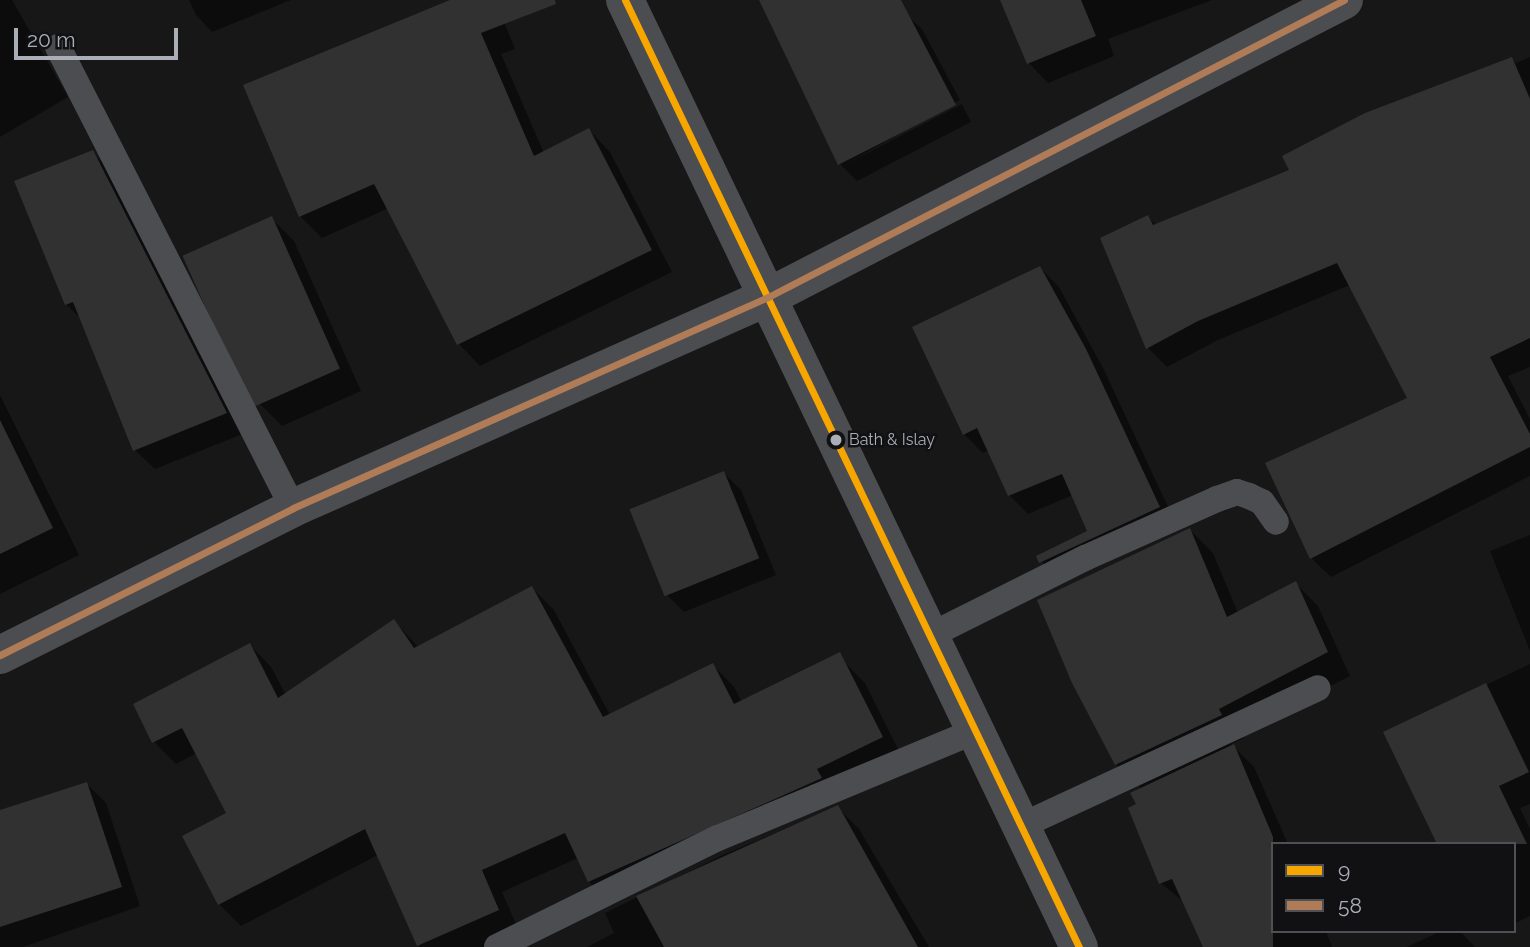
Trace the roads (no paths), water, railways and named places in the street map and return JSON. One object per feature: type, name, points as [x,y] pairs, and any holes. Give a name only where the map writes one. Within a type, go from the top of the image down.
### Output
[{"type":"street","points":[[625,0],[1079,947]]},
{"type":"street","points":[[0,655],[293,508],[768,297],[1344,0]]},
{"type":"lane","points":[[58,47],[293,508]]},
{"type":"lane","points":[[929,636],[1084,558],[1237,492],[1262,502],[1276,522]]},
{"type":"lane","points":[[1021,826],[1318,688]]},
{"type":"lane","points":[[497,947],[719,838],[975,731]]},
{"type":"place","name":"Bath & Islay","points":[[836,440]]}]
